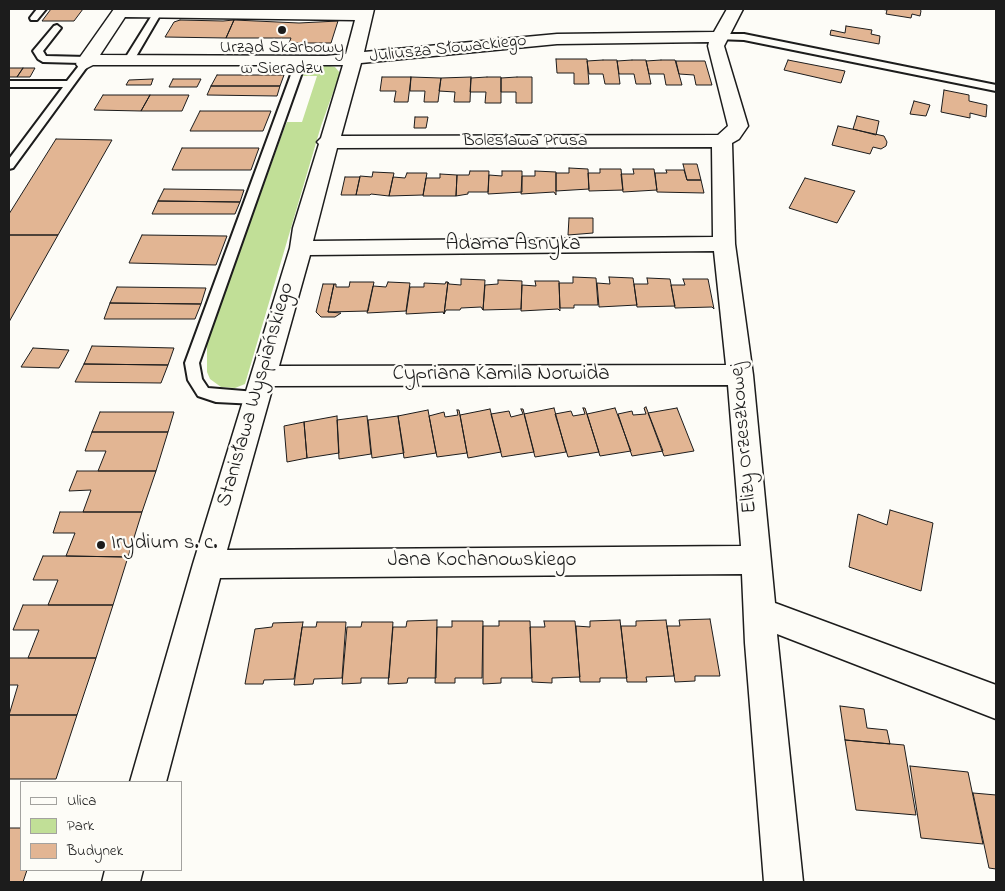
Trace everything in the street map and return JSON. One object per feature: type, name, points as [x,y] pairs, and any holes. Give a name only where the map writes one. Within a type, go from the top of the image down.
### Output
[{"type":"street","points":[[722,141],[732,135],[738,126],[716,46],[718,37],[735,9]]},
{"type":"street","points":[[86,62],[121,10],[158,12],[365,12]]},
{"type":"street","name":"Stanisława Wyspiańskiego","points":[[148,781],[208,564],[301,248],[304,228],[354,59],[365,12]]},
{"type":"street","name":"Juliusza Słowackiego","points":[[86,62],[129,60],[301,61],[354,59],[557,39],[718,37]]},
{"type":"street","name":"Bolesława Prusa","points":[[328,142],[722,141]]},
{"type":"street","name":"Elizy Orzeszkowej","points":[[722,141],[724,244],[740,376],[783,882]]},
{"type":"street","name":"Adama Asnyka","points":[[301,248],[724,244]]},
{"type":"street","name":"Cypriana Kamila Norwida","points":[[259,387],[740,376]]},
{"type":"street","name":"Jana Kochanowskiego","points":[[208,564],[757,560]]},
{"type":"street","points":[[760,614],[795,624],[996,702]]},
{"type":"lane","points":[[34,18],[42,9]]},
{"type":"lane","points":[[129,60],[158,12]]},
{"type":"lane","points":[[57,28],[38,51],[43,59],[86,62]]},
{"type":"lane","points":[[718,37],[744,37],[996,88]]},
{"type":"lane","points":[[259,387],[216,396],[203,392],[195,380],[192,363],[301,61]]},
{"type":"lane","points":[[9,166],[86,62]]},
{"type":"lane","points":[[9,84],[71,84]]},
{"type":"green space","points":[[325,65],[335,67],[340,73],[321,126],[245,384],[235,388],[221,387],[210,379],[207,372],[207,342],[287,122],[302,122],[317,76],[303,76],[304,73],[318,72]]},
{"type":"building","points":[[51,9],[83,9],[74,21],[42,21]]},
{"type":"building","points":[[880,9],[920,9],[921,11],[920,16],[912,14],[911,18],[886,14],[887,10]]},
{"type":"building","points":[[180,20],[234,20],[226,38],[165,37],[174,22]]},
{"type":"building","name":"Urząd Skarbowy w Sieradzu","points":[[234,20],[299,23],[338,21],[331,43],[289,43],[291,38],[226,38]]},
{"type":"building","points":[[846,26],[872,30],[871,34],[880,36],[879,44],[830,35],[831,30],[845,33]]},
{"type":"building","points":[[556,59],[587,59],[589,84],[574,84],[574,73],[557,73]]},
{"type":"building","points":[[617,60],[620,84],[605,84],[603,74],[589,74],[587,61]]},
{"type":"building","points":[[646,60],[651,84],[636,84],[634,74],[619,74],[617,61]]},
{"type":"building","points":[[675,60],[682,85],[666,85],[664,74],[649,74],[646,61]]},
{"type":"building","points":[[788,60],[845,71],[841,83],[784,70]]},
{"type":"building","points":[[676,61],[705,61],[712,85],[696,85],[694,75],[679,74]]},
{"type":"building","points":[[9,68],[23,68],[17,77],[9,77]]},
{"type":"building","points":[[23,68],[35,68],[30,77],[17,77]]},
{"type":"building","points":[[217,75],[284,75],[280,86],[211,86]]},
{"type":"building","points":[[382,77],[411,77],[408,102],[394,102],[396,91],[380,91]]},
{"type":"building","points":[[411,77],[441,78],[438,102],[424,102],[425,91],[410,91]]},
{"type":"building","points":[[471,77],[470,102],[454,102],[455,92],[439,91],[441,78]]},
{"type":"building","points":[[501,77],[501,103],[485,103],[486,92],[470,92],[471,78]]},
{"type":"building","points":[[532,77],[532,103],[516,103],[516,92],[501,92],[501,78]]},
{"type":"building","points":[[153,79],[151,85],[126,85],[129,80]]},
{"type":"building","points":[[173,79],[201,79],[197,87],[169,87]]},
{"type":"building","points":[[211,86],[280,86],[277,96],[207,95]]},
{"type":"building","points":[[944,90],[969,95],[969,101],[987,105],[986,117],[970,113],[970,118],[941,112]]},
{"type":"building","points":[[103,95],[150,95],[141,111],[94,110]]},
{"type":"building","points":[[150,95],[189,95],[182,111],[141,111]]},
{"type":"building","points":[[914,101],[930,105],[926,116],[910,114]]},
{"type":"building","points":[[200,111],[271,111],[263,131],[190,131]]},
{"type":"building","points":[[857,116],[879,121],[876,135],[853,129]]},
{"type":"building","points":[[415,117],[428,117],[426,128],[414,128]]},
{"type":"building","points":[[838,126],[884,136],[887,142],[886,146],[881,149],[873,147],[870,154],[832,145]]},
{"type":"building","points":[[56,139],[112,140],[58,235],[9,235],[9,214]]},
{"type":"building","points":[[182,148],[259,148],[251,170],[172,170]]},
{"type":"building","points":[[683,164],[697,164],[701,180],[687,180]]},
{"type":"building","points":[[569,168],[588,169],[589,189],[556,191],[556,173],[569,173]]},
{"type":"building","points":[[600,169],[621,169],[623,190],[589,191],[588,173],[600,173]]},
{"type":"building","points":[[633,169],[654,169],[657,190],[623,192],[621,174],[634,174]]},
{"type":"building","points":[[666,170],[684,170],[687,180],[701,180],[704,193],[657,192],[655,173],[667,173]]},
{"type":"building","points":[[470,171],[489,171],[488,192],[468,192],[468,194],[456,196],[457,175],[469,175]]},
{"type":"building","points":[[502,171],[522,171],[522,192],[488,194],[489,175],[502,176]]},
{"type":"building","points":[[535,171],[556,172],[556,195],[554,192],[521,194],[522,176],[535,176]]},
{"type":"building","points":[[373,172],[394,173],[389,196],[356,195],[360,176],[372,177]]},
{"type":"building","points":[[407,173],[427,173],[423,195],[389,196],[393,177],[405,178]]},
{"type":"building","points":[[440,174],[457,175],[456,196],[423,196],[426,178],[440,178]]},
{"type":"building","points":[[345,177],[360,177],[356,195],[341,195]]},
{"type":"building","points":[[805,178],[855,191],[837,223],[789,208]]},
{"type":"building","points":[[164,189],[244,190],[240,202],[158,201]]},
{"type":"building","points":[[158,201],[240,202],[235,214],[152,214]]},
{"type":"building","points":[[569,218],[593,218],[593,233],[568,235]]},
{"type":"building","points":[[9,235],[58,235],[9,322]]},
{"type":"building","points":[[142,235],[227,236],[216,265],[129,263]]},
{"type":"building","points":[[573,277],[596,278],[598,305],[574,305],[574,308],[560,308],[559,283],[573,283]]},
{"type":"building","points":[[609,277],[633,278],[637,305],[599,307],[597,283],[610,284]]},
{"type":"building","points":[[647,278],[670,279],[675,306],[637,307],[634,284],[648,284]]},
{"type":"building","points":[[461,279],[485,280],[483,310],[481,307],[461,308],[460,310],[446,310],[444,314],[448,282],[449,284],[461,285]]},
{"type":"building","points":[[683,279],[708,279],[714,309],[712,307],[675,308],[671,285],[685,285]]},
{"type":"building","points":[[498,280],[522,281],[521,309],[483,310],[485,285],[498,284]]},
{"type":"building","points":[[535,281],[559,281],[560,311],[558,309],[521,311],[522,285],[536,286]]},
{"type":"building","points":[[350,282],[374,282],[368,311],[328,312],[334,284],[336,284],[336,287],[349,287]]},
{"type":"building","points":[[388,282],[410,283],[406,311],[367,313],[373,286],[386,287]]},
{"type":"building","points":[[448,282],[444,314],[443,312],[406,314],[410,287],[424,287],[424,283],[445,284]]},
{"type":"building","points":[[323,284],[334,284],[328,312],[341,313],[335,317],[321,317],[316,312]]},
{"type":"building","points":[[117,287],[206,288],[201,304],[110,303]]},
{"type":"building","points":[[110,303],[201,304],[195,319],[104,319]]},
{"type":"building","points":[[92,346],[174,348],[168,365],[84,364]]},
{"type":"building","points":[[33,348],[69,350],[59,368],[21,367]]},
{"type":"building","points":[[84,364],[168,365],[161,383],[75,382]]},
{"type":"building","points":[[646,407],[663,451],[632,456],[618,414],[632,411],[633,415],[646,414],[644,408]]},
{"type":"building","points":[[554,408],[566,452],[535,457],[524,414]]},
{"type":"building","points":[[583,408],[585,408],[599,452],[568,457],[555,414],[571,411],[573,416],[585,414]]},
{"type":"building","points":[[615,408],[631,451],[600,456],[587,414]]},
{"type":"building","points":[[677,408],[694,451],[664,456],[648,413]]},
{"type":"building","points":[[490,409],[501,452],[468,458],[460,415]]},
{"type":"building","points":[[521,409],[523,409],[534,452],[502,457],[491,414],[509,411],[511,417],[523,414]]},
{"type":"building","points":[[428,410],[436,453],[404,458],[398,416]]},
{"type":"building","points":[[457,410],[459,410],[467,453],[437,457],[429,416],[444,412],[445,417],[458,415]]},
{"type":"building","points":[[100,412],[174,412],[168,432],[92,432]]},
{"type":"building","points":[[337,416],[339,453],[307,458],[304,422]]},
{"type":"building","points":[[367,416],[371,454],[339,459],[337,420]]},
{"type":"building","points":[[398,416],[404,453],[372,458],[368,420]]},
{"type":"building","points":[[304,422],[307,458],[287,462],[284,426]]},
{"type":"building","points":[[92,432],[168,432],[156,471],[98,471],[106,451],[85,451]]},
{"type":"building","points":[[77,471],[156,471],[142,512],[83,512],[91,490],[69,491]]},
{"type":"building","points":[[890,510],[933,523],[921,591],[849,567],[858,514],[887,525]]},
{"type":"building","name":"Irydium s. c.","points":[[60,512],[142,512],[128,557],[66,556],[75,533],[53,533]]},
{"type":"building","points":[[43,556],[128,557],[113,605],[48,605],[58,580],[33,580]]},
{"type":"building","points":[[23,605],[113,605],[96,658],[28,658],[39,630],[13,630]]},
{"type":"building","points":[[710,619],[720,676],[695,676],[695,681],[675,682],[667,626],[680,626],[679,620]]},
{"type":"building","points":[[437,620],[436,678],[408,678],[407,683],[388,684],[393,627],[406,627],[407,621]]},
{"type":"building","points":[[620,620],[627,678],[600,678],[600,682],[580,682],[576,626],[590,627],[590,621]]},
{"type":"building","points":[[666,620],[674,676],[646,677],[647,682],[627,682],[621,626],[636,626],[636,621]]},
{"type":"building","points":[[452,621],[483,621],[482,678],[455,678],[455,683],[435,683],[437,627],[452,627]]},
{"type":"building","points":[[499,621],[530,621],[532,678],[501,678],[501,683],[483,684],[483,626],[499,626]]},
{"type":"building","points":[[544,621],[575,621],[580,677],[552,678],[552,683],[532,682],[530,627],[545,627]]},
{"type":"building","points":[[303,622],[294,679],[264,680],[263,684],[245,684],[255,629],[272,627],[273,623]]},
{"type":"building","points":[[317,622],[346,622],[342,678],[314,679],[313,684],[294,685],[302,627],[316,627]]},
{"type":"building","points":[[362,622],[393,622],[389,678],[361,678],[361,683],[342,684],[347,627],[361,627]]},
{"type":"building","points":[[9,658],[96,658],[77,715],[9,715],[18,685],[9,685]]},
{"type":"building","points":[[840,706],[864,709],[867,728],[887,730],[890,744],[845,740]]},
{"type":"building","points":[[9,715],[77,715],[56,779],[9,779]]},
{"type":"building","points":[[845,740],[904,745],[916,815],[856,810]]},
{"type":"building","points":[[910,766],[968,772],[983,844],[921,838]]},
{"type":"building","points":[[973,793],[996,795],[996,869],[989,868]]},
{"type":"building","points":[[9,828],[20,828],[20,871],[27,871],[23,882],[9,882]]},
{"type":"place","name":"Urząd Skarbowy w Sieradzu","points":[[282,30]]},
{"type":"place","name":"Irydium s. c.","points":[[101,545]]}]
